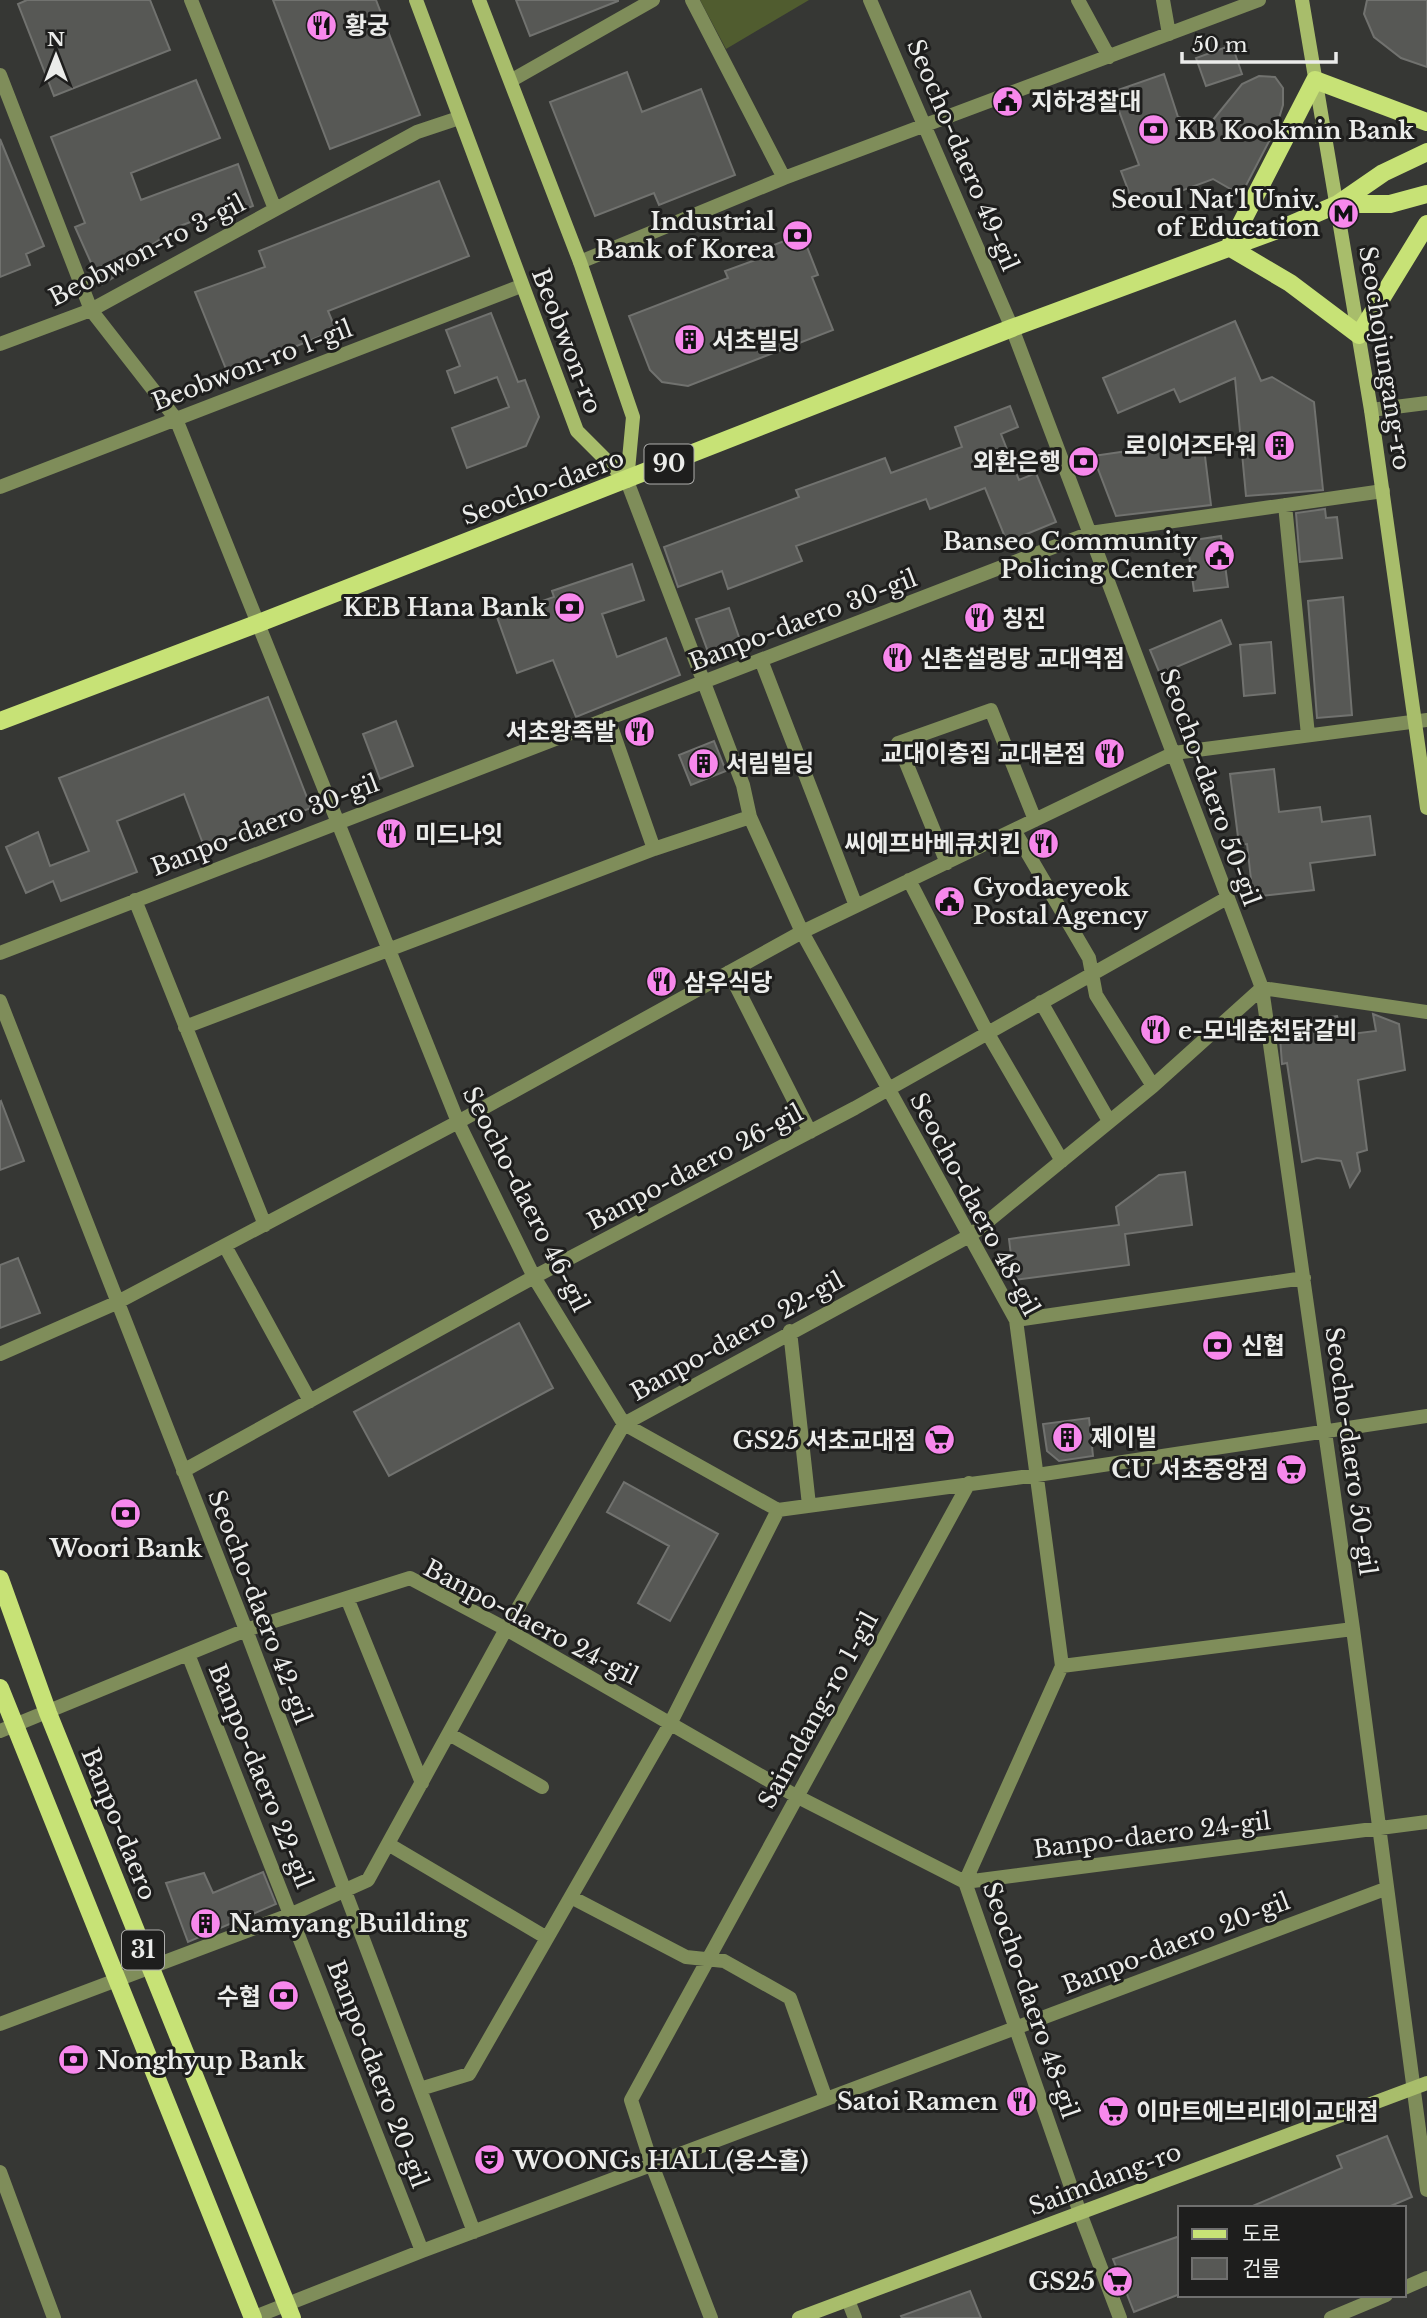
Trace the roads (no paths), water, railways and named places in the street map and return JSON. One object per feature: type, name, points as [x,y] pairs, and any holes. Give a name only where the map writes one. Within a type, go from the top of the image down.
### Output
[{"type":"main road","name":"Beobwon-ro","points":[[416,0],[577,431],[627,481]]},
{"type":"main road","name":"Beobwon-ro","points":[[479,0],[512,79],[634,417],[627,481]]},
{"type":"main road","name":"Seochojungang-ro","points":[[1301,0],[1338,205],[1421,721],[1427,808]]},
{"type":"main road","points":[[1427,122],[1314,80],[1229,247],[1290,283],[1359,335],[1427,224]]},
{"type":"main road","name":"Seocho-daero","points":[[0,721],[259,624],[1013,328],[1338,205],[1383,173],[1427,152]]},
{"type":"main road","name":"Seocho-daero","points":[[1338,205],[1390,204],[1427,194]]},
{"type":"main road","name":"Banpo-daero","points":[[0,1579],[48,1713],[290,2311]]},
{"type":"main road","name":"31","points":[[0,1688],[7,1728],[117,1980],[253,2318]]},
{"type":"main road","name":"Saimdang-ro","points":[[799,2318],[1420,2085]]},
{"type":"street","name":"Beobwon-ro 3-gil","points":[[191,0],[275,209]]},
{"type":"street","points":[[512,79],[653,0]]},
{"type":"street","points":[[692,0],[785,177]]},
{"type":"street","name":"Seocho-daero 49-gil","points":[[870,0],[1013,328]]},
{"type":"street","points":[[1078,0],[1109,57]]},
{"type":"street","points":[[1163,0],[1169,34]]},
{"type":"street","points":[[580,262],[785,177],[1259,0]]},
{"type":"street","name":"Seocho-daero 46-gil","points":[[0,75],[92,310],[176,419],[458,1122],[534,1277],[624,1424],[778,1510]]},
{"type":"street","name":"Beobwon-ro 3-gil","points":[[0,344],[92,310],[417,132],[459,118]]},
{"type":"street","name":"Beobwon-ro 1-gil","points":[[0,487],[521,286]]},
{"type":"street","name":"Seocho-daero 50-gil","points":[[1013,328],[1262,988],[1326,1429],[1380,1828],[1385,1889],[1420,2085],[1427,2190]]},
{"type":"street","points":[[1371,410],[1427,403]]},
{"type":"street","name":"Seocho-daero 48-gil","points":[[627,481],[743,785],[750,817],[802,932],[1016,1320],[1062,1666],[965,1882],[1080,2213],[1120,2318]]},
{"type":"street","name":"Banpo-daero 30-gil","points":[[0,953],[1090,533],[1382,491]]},
{"type":"street","points":[[1285,505],[1308,736]]},
{"type":"street","points":[[761,660],[856,906]]},
{"type":"street","points":[[947,863],[898,743],[991,710],[1035,820]]},
{"type":"street","points":[[608,718],[654,849]]},
{"type":"street","points":[[0,1354],[116,1303],[225,1246],[458,1122],[802,932],[1174,753],[1421,721]]},
{"type":"street","points":[[185,1027],[654,849],[750,817]]},
{"type":"street","points":[[1014,830],[1089,958],[1090,975],[1096,995],[1153,1086]]},
{"type":"street","points":[[909,880],[987,1032],[1062,1161]]},
{"type":"street","name":"Banpo-daero 26-gil","points":[[183,1471],[534,1277],[810,1132],[1227,898]]},
{"type":"street","name":"Banpo-daero 30-gil","points":[[135,900],[264,1225]]},
{"type":"street","points":[[729,972],[810,1132]]},
{"type":"street","points":[[1262,988],[1427,1012]]},
{"type":"street","name":"Banpo-daero 22-gil","points":[[0,2024],[292,1914],[368,1880],[506,1629],[624,1424],[790,1331],[971,1235],[1153,1086],[1262,988]]},
{"type":"street","name":"Seocho-daero 42-gil","points":[[0,1000],[116,1303],[246,1630],[474,2232]]},
{"type":"street","points":[[1041,1002],[1109,1121]]},
{"type":"street","points":[[225,1246],[310,1401]]},
{"type":"street","points":[[1016,1320],[1304,1278]]},
{"type":"street","points":[[790,1331],[809,1506]]},
{"type":"street","points":[[420,2089],[469,2074],[670,1724],[778,1510],[1037,1475],[1326,1429],[1427,1416]]},
{"type":"street","name":"Saimdang-ro 1-gil","points":[[711,2318],[652,2165],[631,2100],[970,1483]]},
{"type":"street","name":"Banpo-daero 24-gil","points":[[7,1728],[246,1630],[410,1578],[506,1629],[796,1796],[965,1882],[1427,1822]]},
{"type":"street","points":[[347,1598],[422,1783]]},
{"type":"street","points":[[1062,1666],[1353,1629]]},
{"type":"street","name":"Banpo-daero 22-gil","points":[[188,1654],[292,1914]]},
{"type":"street","points":[[449,1734],[542,1787]]},
{"type":"street","points":[[388,1844],[547,1938]]},
{"type":"street","name":"Banpo-daero 20-gil","points":[[253,2318],[290,2311],[422,2251],[1385,1889]]},
{"type":"street","points":[[571,1897],[686,1957],[724,1961],[790,1998],[826,2099]]},
{"type":"street","name":"Banpo-daero 20-gil","points":[[292,1914],[422,2251]]},
{"type":"street","points":[[0,2172],[54,2318]]},
{"type":"street","points":[[1406,2287],[1427,2278]]},
{"type":"street","points":[[1331,2318],[1381,2297]]},
{"type":"street","points":[[848,2300],[855,2318]]},
{"type":"place","name":"황궁","points":[[322,25]]},
{"type":"place","name":"지하경찰대","points":[[1008,101]]},
{"type":"place","name":"KB Kookmin Bank","points":[[1154,130]]},
{"type":"place","name":"Seoul Nat'l Univ. of Education","points":[[1343,213]]},
{"type":"place","name":"Industrial Bank of Korea","points":[[798,235]]},
{"type":"place","name":"서초빌딩","points":[[689,340]]},
{"type":"place","name":"로이어즈타워","points":[[1280,445]]},
{"type":"place","name":"외환은행","points":[[1084,461]]},
{"type":"place","name":"Banseo Community Policing Center","points":[[1220,555]]},
{"type":"place","name":"KEB Hana Bank","points":[[570,607]]},
{"type":"place","name":"칭진","points":[[979,618]]},
{"type":"place","name":"신촌설렁탕 교대역점","points":[[897,658]]},
{"type":"place","name":"서초왕족발","points":[[639,731]]},
{"type":"place","name":"교대이층집 교대본점","points":[[1109,753]]},
{"type":"place","name":"서림빌딩","points":[[703,763]]},
{"type":"place","name":"미드나잇","points":[[392,834]]},
{"type":"place","name":"씨에프바베큐치킨","points":[[1044,843]]},
{"type":"place","name":"Gyodaeyeok Postal Agency","points":[[950,901]]},
{"type":"place","name":"삼우식당","points":[[661,982]]},
{"type":"place","name":"e-모네춘천닭갈비","points":[[1155,1030]]},
{"type":"place","name":"신협","points":[[1218,1345]]},
{"type":"place","name":"제이빌","points":[[1068,1437]]},
{"type":"place","name":"GS25 서초교대점","points":[[939,1440]]},
{"type":"place","name":"CU 서초중앙점","points":[[1292,1469]]},
{"type":"place","name":"Woori Bank","points":[[126,1514]]},
{"type":"place","name":"Namyang Building","points":[[206,1923]]},
{"type":"place","name":"수협","points":[[284,1996]]},
{"type":"place","name":"Nonghyup Bank","points":[[74,2060]]},
{"type":"place","name":"Satoi Ramen","points":[[1021,2101]]},
{"type":"place","name":"이마트에브리데이교대점","points":[[1113,2111]]},
{"type":"place","name":"WOONGs HALL(웅스홀)","points":[[490,2160]]},
{"type":"place","name":"GS25","points":[[1118,2281]]}]
